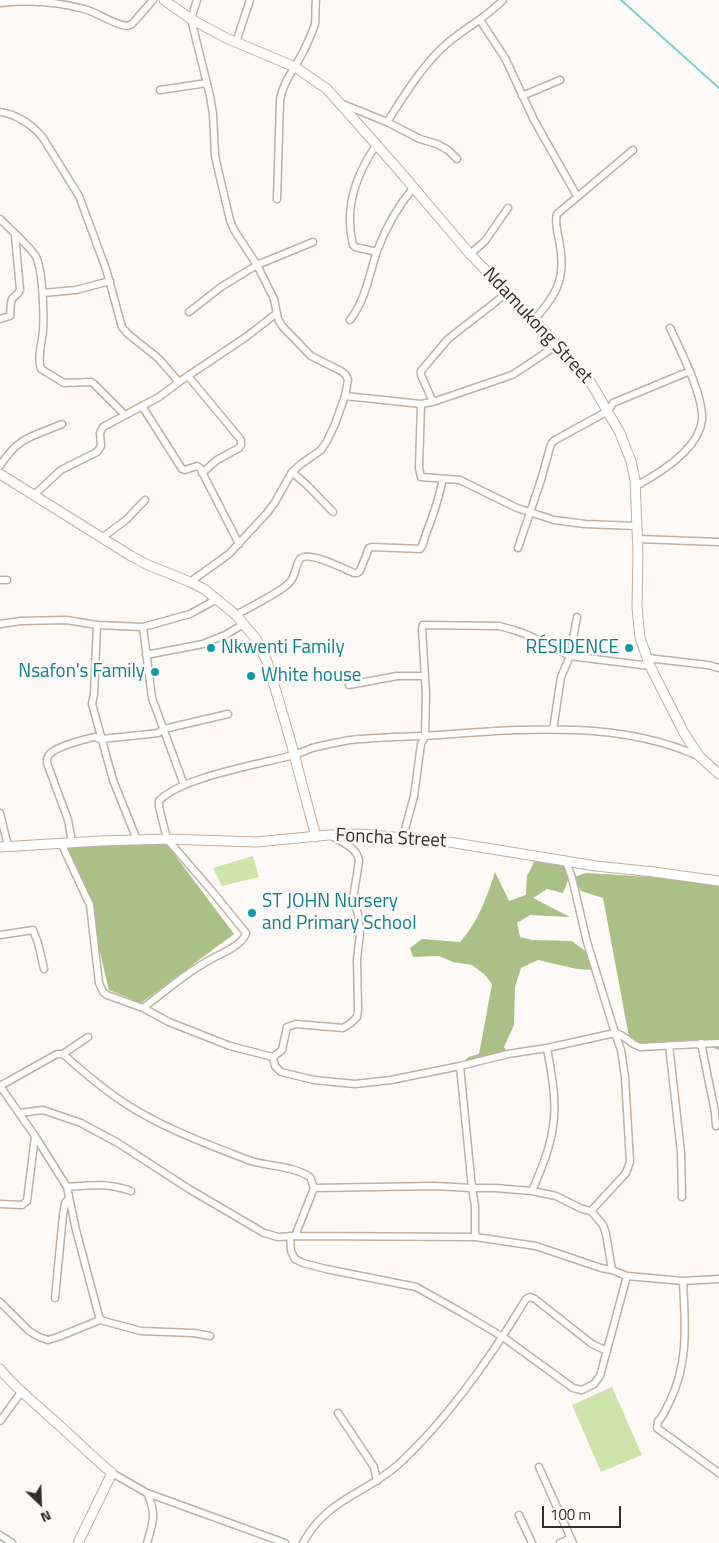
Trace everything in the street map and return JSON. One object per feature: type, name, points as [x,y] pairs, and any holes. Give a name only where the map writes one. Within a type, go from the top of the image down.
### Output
[{"type":"main road","name":"Ndamukong Street","points":[[164,0],[191,19],[236,42],[295,67],[327,89],[414,187],[470,254],[591,383],[627,448],[636,486],[638,539],[637,623],[640,638],[649,662],[681,728],[699,756],[719,774]]},
{"type":"main road","points":[[0,474],[148,565],[204,589],[236,615],[244,624],[256,639],[268,664],[316,837]]},
{"type":"main road","name":"Foncha Street","points":[[4,847],[72,842],[168,839],[256,842],[360,834],[482,846],[596,866],[719,881]]},
{"type":"main road","points":[[0,1369],[9,1380],[91,1456],[112,1472],[79,1543]]},
{"type":"street","points":[[0,3],[38,2],[74,7],[127,26],[132,24],[153,0]]},
{"type":"street","points":[[190,582],[221,560],[239,544],[275,502],[292,472],[321,450],[327,441],[345,396],[348,380],[341,371],[311,356],[282,326],[274,299],[230,220],[215,155],[213,114],[207,83],[191,19],[197,0]]},
{"type":"street","points":[[236,42],[250,0]]},
{"type":"street","points":[[277,199],[280,100],[284,84],[295,67],[315,23],[316,0]]},
{"type":"street","points":[[387,122],[410,87],[435,55],[503,0]]},
{"type":"street","points":[[480,20],[502,53],[538,128],[577,196]]},
{"type":"street","points":[[522,96],[560,80]]},
{"type":"street","points":[[160,90],[207,83]]},
{"type":"street","points":[[339,102],[387,122],[420,139],[443,147],[458,159]]},
{"type":"street","points":[[0,112],[13,115],[25,121],[39,133],[70,179],[79,196],[110,281],[122,327],[158,358],[178,382]]},
{"type":"street","points":[[376,144],[358,178],[351,204],[350,218],[353,245],[377,252]]},
{"type":"street","points":[[533,320],[553,298],[560,280],[561,248],[555,219],[556,214],[633,150]]},
{"type":"street","points":[[350,320],[365,294],[377,252],[387,226],[402,201],[414,187]]},
{"type":"street","points":[[470,254],[485,241],[508,208]]},
{"type":"street","points":[[0,219],[37,258],[43,292],[41,369],[64,383],[86,381],[94,384],[125,415]]},
{"type":"street","points":[[0,319],[10,316],[12,298],[20,290],[16,235]]},
{"type":"street","points":[[189,312],[256,265],[313,242]]},
{"type":"street","points":[[43,292],[76,290],[110,281]]},
{"type":"street","points":[[433,402],[421,371],[448,339],[507,293]]},
{"type":"street","points":[[34,495],[61,470],[97,452],[101,446],[100,429],[159,397],[178,382],[246,337],[277,313]]},
{"type":"street","points":[[636,486],[660,472],[690,447],[702,420],[702,413],[690,371],[670,328]]},
{"type":"street","points":[[345,396],[420,404],[433,402],[512,374],[557,345]]},
{"type":"street","points":[[518,548],[551,444],[608,411],[614,403],[690,371]]},
{"type":"street","points":[[188,376],[241,440],[239,448],[218,460],[202,473]]},
{"type":"street","points":[[420,404],[419,473],[421,478],[460,480],[518,508],[566,522],[637,526]]},
{"type":"street","points":[[142,406],[182,469],[185,470],[197,466],[202,473],[239,544]]},
{"type":"street","points":[[0,466],[11,450],[27,438],[62,424]]},
{"type":"street","points":[[292,472],[333,512]]},
{"type":"street","points":[[236,615],[289,584],[302,557],[321,559],[357,573],[360,571],[369,548],[420,549],[433,516],[443,479]]},
{"type":"street","points":[[103,538],[126,520],[145,500]]},
{"type":"street","points":[[638,539],[719,542]]},
{"type":"street","points":[[0,624],[21,620],[66,620],[97,625],[143,627],[190,614],[217,599]]},
{"type":"street","points":[[553,730],[561,677],[570,656],[577,618]]},
{"type":"street","points":[[146,656],[203,644],[225,635],[244,624]]},
{"type":"street","points":[[97,625],[92,704],[117,792],[137,840]]},
{"type":"street","points":[[403,837],[414,796],[421,744],[425,736],[426,694],[423,625],[499,626],[528,635],[570,656],[708,665],[719,668]]},
{"type":"street","points":[[143,627],[152,698],[184,785]]},
{"type":"street","points":[[349,685],[397,676],[425,676]]},
{"type":"street","points":[[72,842],[68,820],[47,763],[48,756],[59,748],[94,737],[101,739],[158,733],[164,729],[228,714]]},
{"type":"street","points":[[143,1008],[189,972],[232,948],[246,933],[168,839],[159,801],[170,791],[210,776],[350,740],[506,730],[598,732],[636,737],[684,749],[699,756]]},
{"type":"street","points":[[0,813],[4,847]]},
{"type":"street","points":[[273,1058],[282,1050],[287,1027],[296,1024],[344,1028],[357,1017],[357,959],[360,934],[358,914],[353,900],[358,855],[351,848],[330,835]]},
{"type":"street","points":[[61,844],[90,905],[99,983],[103,992],[143,1008],[204,1037],[273,1058]]},
{"type":"street","points":[[566,861],[572,878],[587,942],[621,1050],[625,1077],[630,1162],[626,1173],[591,1211]]},
{"type":"street","points":[[0,935],[33,930],[44,969]]},
{"type":"street","points":[[273,1058],[275,1066],[281,1072],[314,1080],[355,1084],[391,1080],[615,1033],[623,1035],[632,1044],[640,1047],[719,1043]]},
{"type":"street","points":[[88,1037],[73,1049],[63,1054],[57,1054],[0,1086],[36,1136],[67,1187],[100,1320]]},
{"type":"street","points":[[701,1043],[715,1112],[716,1126]]},
{"type":"street","points":[[669,1045],[681,1152],[682,1197]]},
{"type":"street","points":[[532,1192],[544,1164],[551,1141],[555,1117],[554,1092],[547,1048]]},
{"type":"street","points":[[63,1054],[103,1088],[153,1119],[215,1147],[259,1164],[286,1167],[310,1177],[314,1188],[292,1236],[291,1251],[295,1259],[303,1263],[379,1281],[416,1287],[460,1311],[503,1338],[573,1388],[582,1390],[594,1384],[600,1376],[627,1276]]},
{"type":"street","points":[[460,1066],[475,1206],[475,1237]]},
{"type":"street","points":[[20,1113],[43,1110],[81,1123],[118,1143],[189,1189],[264,1233],[278,1237],[475,1237],[536,1246],[627,1276],[683,1281],[719,1279]]},
{"type":"street","points":[[0,1204],[22,1205],[27,1201],[36,1136]]},
{"type":"street","points":[[67,1187],[101,1184],[131,1191]]},
{"type":"street","points":[[314,1188],[426,1186],[495,1188],[556,1196],[582,1209],[591,1211],[603,1225],[612,1270]]},
{"type":"street","points":[[55,1298],[64,1209],[65,1203],[69,1198]]},
{"type":"street","points":[[683,1281],[685,1339],[683,1362],[673,1394],[662,1417],[656,1424],[657,1428],[719,1473]]},
{"type":"street","points":[[303,1543],[314,1526],[331,1508],[378,1481],[400,1464],[432,1429],[459,1398],[503,1338],[526,1299],[530,1297],[535,1299],[592,1344],[607,1351]]},
{"type":"street","points":[[0,1302],[29,1331],[48,1340],[100,1320],[140,1331],[194,1333],[210,1336]]},
{"type":"street","points":[[0,1421],[22,1391]]},
{"type":"street","points":[[338,1413],[374,1467],[378,1481]]},
{"type":"street","points":[[539,1467],[572,1540],[560,1543]]},
{"type":"street","points":[[112,1472],[148,1493],[285,1543]]},
{"type":"street","points":[[146,1543],[154,1521],[153,1505],[148,1493]]},
{"type":"street","points":[[519,1515],[532,1543]]},
{"type":"street","points":[[0,1535],[12,1543]]},
{"type":"green space","points":[[165,842],[234,934],[141,1003],[109,990],[86,895],[63,845]]},
{"type":"green space","points":[[253,856],[259,877],[222,886],[213,868]]},
{"type":"green space","points":[[537,856],[566,861],[571,873],[563,893],[547,889],[533,898],[570,917],[530,915],[517,923],[520,937],[532,940],[572,941],[589,954],[593,970],[577,969],[538,960],[521,968],[515,987],[514,1025],[504,1047],[508,1054],[462,1064],[468,1057],[479,1054],[492,984],[484,974],[472,965],[453,962],[439,956],[413,957],[410,948],[422,939],[460,942],[477,918],[495,872],[509,901],[526,895],[527,876]]},
{"type":"green space","points":[[586,873],[719,881],[719,1050],[701,1043],[641,1044],[635,1043],[629,1037],[603,898],[581,891],[572,878]]},
{"type":"green space","points":[[612,1387],[642,1455],[601,1472],[572,1405]]},
{"type":"waterway","points":[[621,0],[719,88]]},
{"type":"place","name":"Nkwenti Family","points":[[211,648]]},
{"type":"place","name":"RÉSIDENCE","points":[[629,648]]},
{"type":"place","name":"Nsafon's Family","points":[[155,672]]},
{"type":"place","name":"White house","points":[[251,676]]},
{"type":"place","name":"ST JOHN Nursery and Primary School","points":[[252,913]]}]
